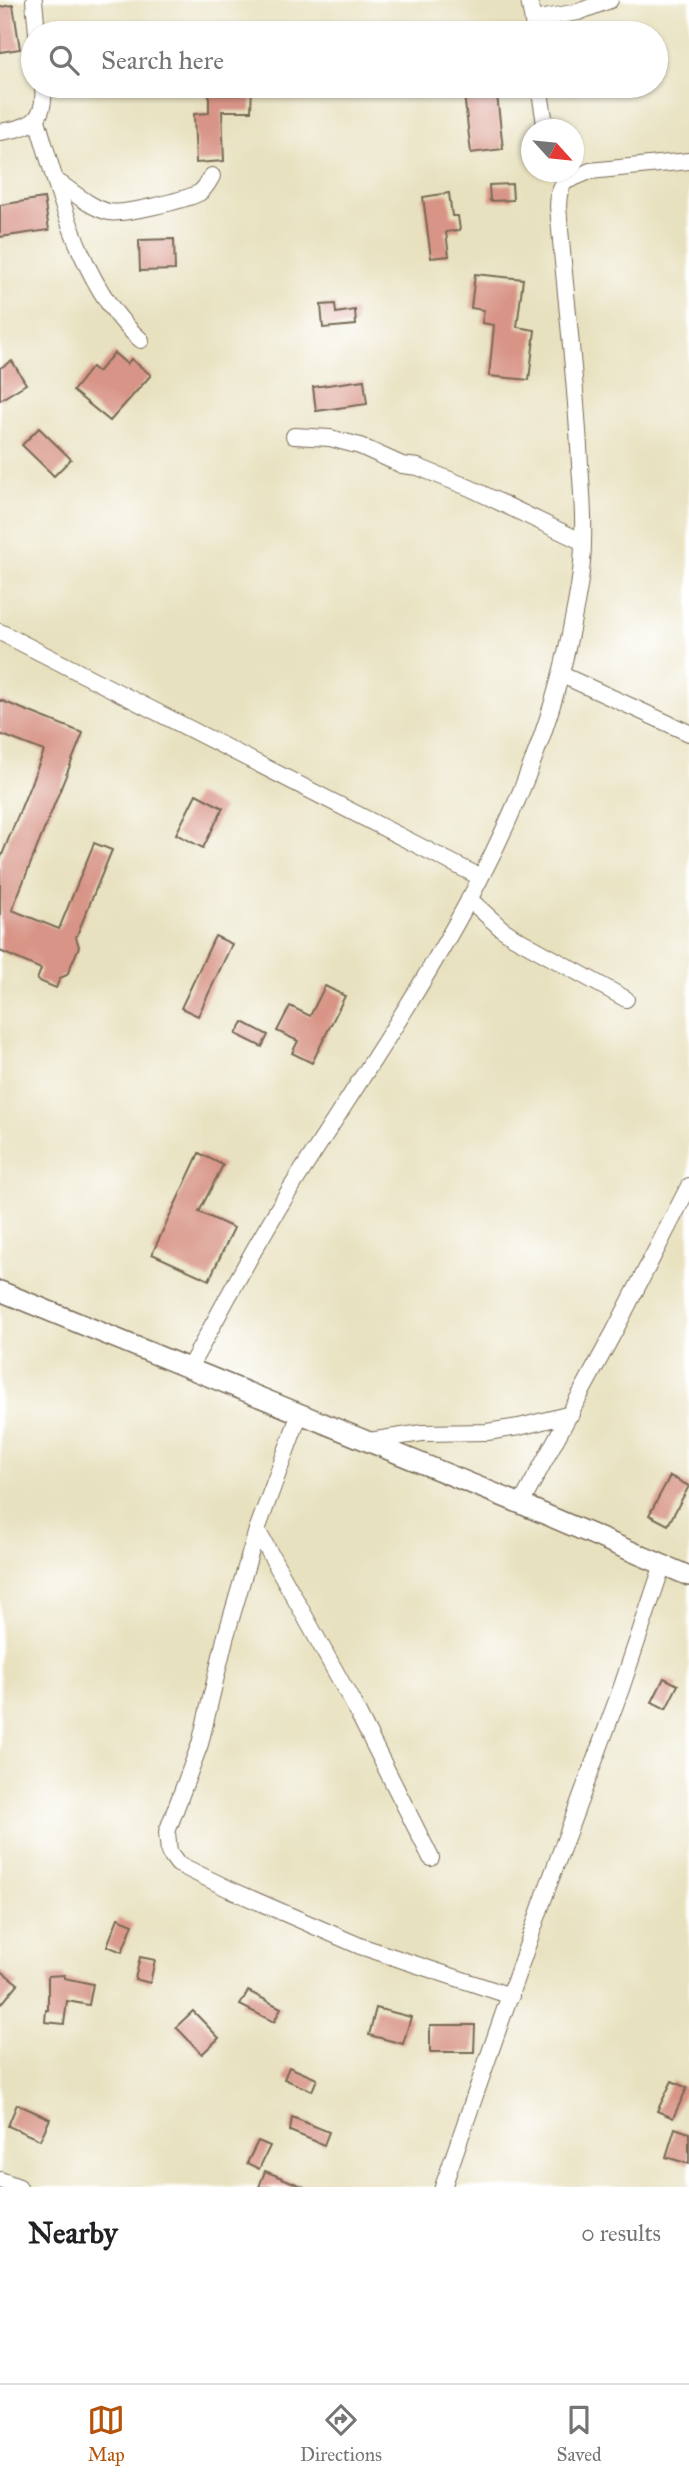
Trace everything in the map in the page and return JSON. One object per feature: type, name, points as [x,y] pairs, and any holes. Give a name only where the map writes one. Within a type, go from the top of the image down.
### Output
[{"type":"street","points":[[34,0],[36,21]]},
{"type":"street","points":[[528,0],[533,21]]},
{"type":"street","points":[[552,21],[610,0]]},
{"type":"street","points":[[0,132],[24,127],[37,120],[42,109],[42,98]]},
{"type":"street","points":[[541,98],[544,119]]},
{"type":"street","points":[[37,120],[72,229],[102,295],[124,326],[141,340]]},
{"type":"street","points":[[584,172],[689,161]]},
{"type":"street","points":[[58,182],[94,206],[119,214],[202,192],[212,176]]},
{"type":"street","points":[[189,1368],[287,1194],[362,1081],[440,953],[480,877],[535,755],[562,675],[579,590],[583,542],[576,380],[558,206],[561,182]]},
{"type":"street","points":[[294,436],[330,438],[360,446],[402,465],[418,467],[470,488],[583,542]]},
{"type":"street","points":[[0,632],[480,877]]},
{"type":"street","points":[[562,675],[689,733]]},
{"type":"street","points":[[469,898],[502,929],[626,999]]},
{"type":"street","points":[[522,1504],[689,1186]]},
{"type":"street","points":[[0,1291],[522,1504],[689,1576]]},
{"type":"street","points":[[300,1413],[257,1530],[225,1639],[200,1744],[167,1832],[169,1852],[178,1864],[335,1936],[511,1996]]},
{"type":"street","points":[[369,1441],[422,1433],[487,1432],[571,1414]]},
{"type":"street","points":[[257,1530],[354,1705],[432,1858]]},
{"type":"street","points":[[443,2187],[663,1564]]},
{"type":"street","points":[[0,2180],[19,2187]]},
{"type":"building","points":[[13,5],[20,49],[0,52],[0,7]]},
{"type":"building","points":[[209,98],[252,98],[251,111],[222,111],[224,161],[196,163],[194,114],[209,113]]},
{"type":"building","points":[[464,98],[497,98],[503,149],[471,153]]},
{"type":"building","points":[[512,184],[513,200],[490,201],[489,185]]},
{"type":"building","points":[[449,193],[452,216],[458,216],[460,230],[446,232],[449,256],[431,258],[423,197]]},
{"type":"building","points":[[44,198],[49,230],[0,237],[0,205]]},
{"type":"building","points":[[174,239],[175,270],[140,271],[139,240]]},
{"type":"building","points":[[475,274],[523,279],[517,327],[535,330],[529,380],[489,376],[494,325],[482,323],[484,310],[471,308]]},
{"type":"building","points":[[335,304],[336,313],[355,310],[356,325],[323,328],[321,305]]},
{"type":"building","points":[[114,353],[127,364],[131,359],[151,375],[110,421],[73,391],[92,367],[98,372]]},
{"type":"building","points":[[12,361],[26,384],[0,400],[0,368]]},
{"type":"building","points":[[364,380],[367,404],[316,411],[313,387]]},
{"type":"building","points":[[39,428],[71,459],[54,476],[22,445]]},
{"type":"building","points":[[0,700],[83,733],[12,910],[59,929],[94,843],[112,850],[76,937],[79,947],[67,975],[60,978],[56,988],[37,980],[41,969],[0,951],[0,860],[44,751],[0,734]]},
{"type":"building","points":[[196,794],[223,808],[203,848],[176,834]]},
{"type":"building","points":[[215,936],[232,944],[198,1016],[181,1008]]},
{"type":"building","points":[[325,986],[345,996],[312,1063],[292,1053],[298,1041],[277,1031],[290,1006],[310,1016]]},
{"type":"building","points":[[243,1022],[268,1035],[262,1047],[236,1034]]},
{"type":"building","points":[[199,1153],[223,1165],[199,1212],[234,1228],[209,1280],[152,1254]]},
{"type":"building","points":[[670,1476],[689,1486],[668,1525],[649,1515]]},
{"type":"building","points":[[664,1678],[678,1685],[666,1709],[652,1702]]},
{"type":"building","points":[[118,1918],[133,1924],[122,1952],[107,1946]]},
{"type":"building","points":[[140,1957],[155,1960],[150,1983],[135,1979]]},
{"type":"building","points":[[0,1970],[18,1984],[0,2006]]},
{"type":"building","points":[[64,1975],[64,1978],[93,1984],[89,2005],[67,2001],[64,2024],[45,2022],[48,2010],[48,1976]]},
{"type":"building","points":[[248,1991],[281,2008],[274,2022],[240,2005]]},
{"type":"building","points":[[376,2008],[411,2017],[403,2044],[369,2035]]},
{"type":"building","points":[[193,2011],[219,2038],[202,2054],[176,2027]]},
{"type":"building","points":[[430,2025],[475,2025],[474,2052],[430,2052]]},
{"type":"building","points":[[289,2067],[317,2079],[312,2091],[284,2079]]},
{"type":"building","points":[[672,2081],[687,2088],[673,2118],[657,2111]]},
{"type":"building","points":[[17,2104],[50,2119],[40,2140],[8,2126]]},
{"type":"building","points":[[292,2117],[329,2132],[324,2145],[290,2131]]},
{"type":"building","points":[[675,2128],[689,2133],[689,2164],[666,2157]]},
{"type":"building","points":[[258,2141],[270,2146],[259,2169],[247,2163]]},
{"type":"building","points":[[265,2171],[304,2187],[259,2187]]}]
